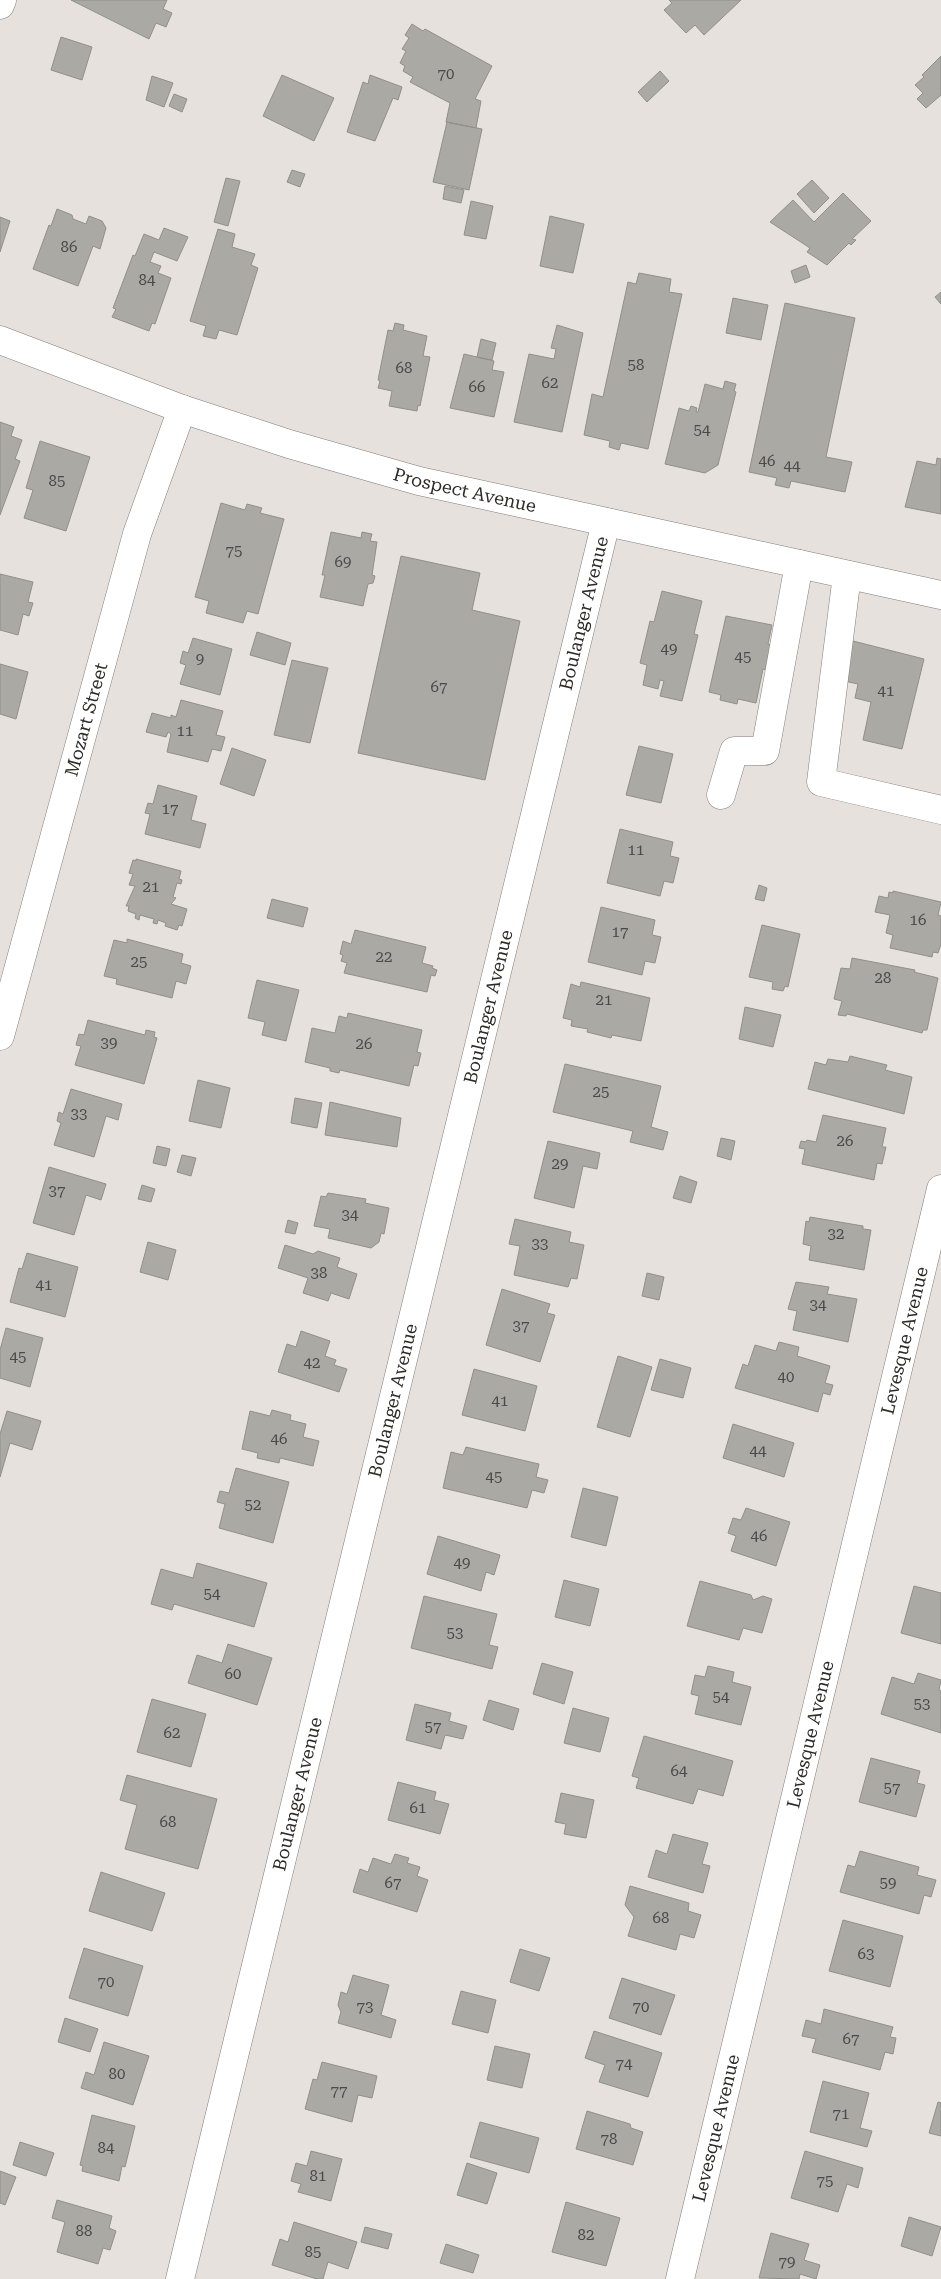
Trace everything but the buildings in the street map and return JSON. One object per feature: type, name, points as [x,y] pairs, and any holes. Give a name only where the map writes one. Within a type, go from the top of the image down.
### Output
[{"type":"street","points":[[0,5],[2,0]]},
{"type":"street","name":"Prospect Avenue","points":[[0,340],[182,409],[289,444],[419,481],[941,595]]},
{"type":"street","name":"Mozart Street","points":[[0,1036],[137,534],[182,409]]},
{"type":"street","name":"Boulanger Avenue","points":[[180,2279],[606,522]]},
{"type":"street","points":[[721,795],[734,751],[765,751],[799,564]]},
{"type":"street","points":[[847,575],[821,782],[941,810]]},
{"type":"street","name":"Levesque Avenue","points":[[680,2279],[941,1189]]}]
